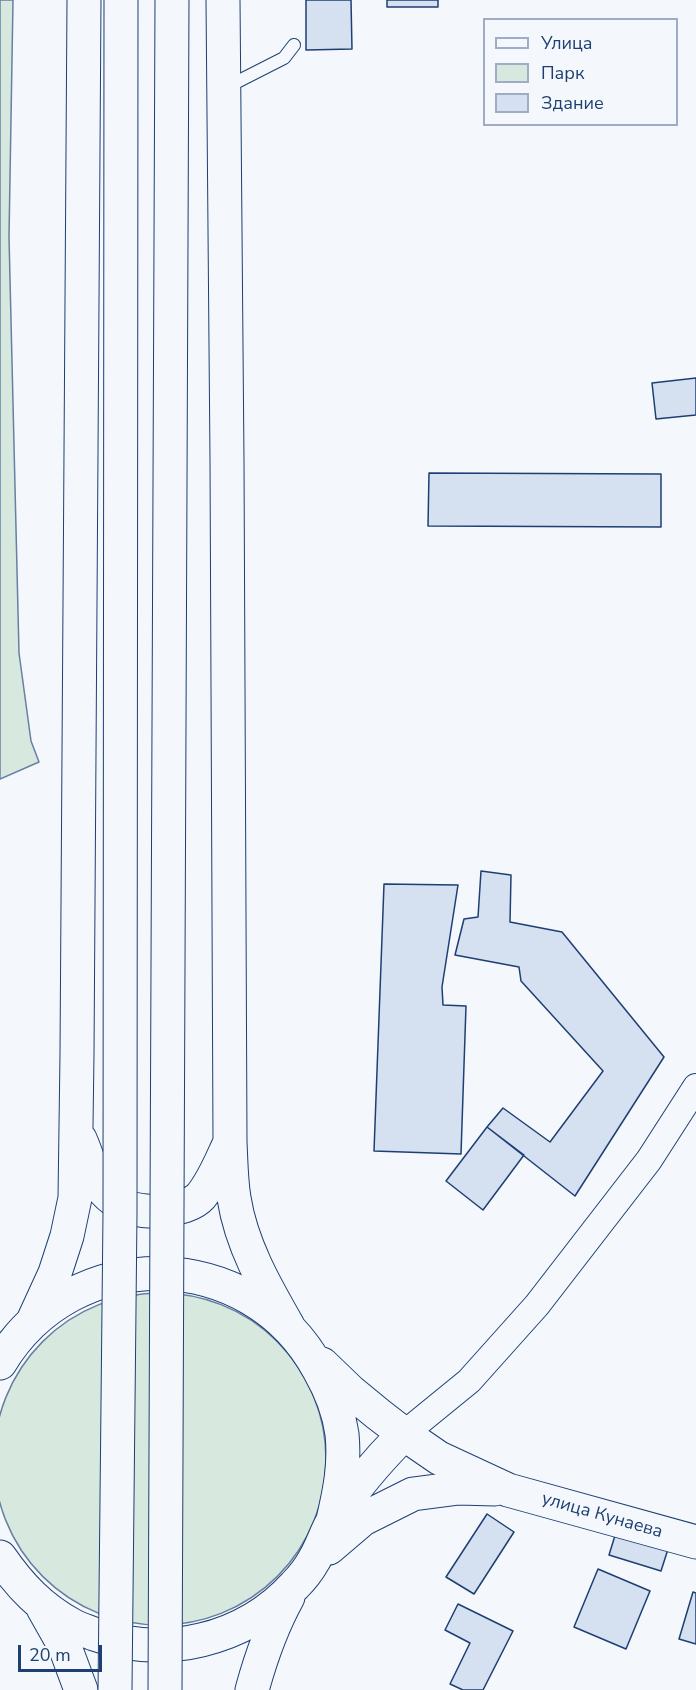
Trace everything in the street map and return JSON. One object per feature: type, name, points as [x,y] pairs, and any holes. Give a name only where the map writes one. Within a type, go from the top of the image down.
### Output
[{"type":"main road","points":[[33,1321],[55,1273],[67,1236],[75,1198],[84,0]]},
{"type":"main road","points":[[115,1690],[120,1213],[121,0]]},
{"type":"main road","points":[[165,1690],[172,0]]},
{"type":"main road","points":[[223,0],[230,1142],[234,1199],[246,1244],[264,1284],[288,1326],[310,1352],[350,1391],[404,1434],[440,1458],[508,1490]]},
{"type":"main road","points":[[76,1129],[98,1182],[117,1203],[136,1211],[156,1212],[181,1207],[199,1198],[214,1176],[230,1142]]},
{"type":"main road","points":[[4,1355],[33,1321],[66,1297],[103,1281],[142,1273],[182,1274],[220,1284],[256,1301],[288,1326]]},
{"type":"main road","points":[[310,1352],[330,1391],[342,1433],[343,1477],[333,1520]]},
{"type":"main road","points":[[252,1690],[265,1647],[278,1616],[295,1586],[314,1560],[333,1520],[378,1460],[404,1434]]},
{"type":"main road","points":[[314,1560],[363,1519],[413,1494],[459,1488],[508,1490]]},
{"type":"main road","name":"улица Кунаева","points":[[508,1490],[696,1542]]},
{"type":"main road","points":[[0,1557],[16,1580],[40,1604],[74,1626],[112,1640],[151,1646],[191,1643],[229,1632],[264,1612],[295,1586]]},
{"type":"main road","points":[[40,1604],[65,1647],[81,1690]]},
{"type":"street","points":[[404,1434],[468,1381],[537,1305],[649,1160],[696,1087]]},
{"type":"lane","points":[[224,88],[284,58],[294,45]]},
{"type":"green space","points":[[0,0],[13,0],[9,237],[19,653],[31,741],[39,762],[0,779]]},
{"type":"green space","points":[[160,1293],[192,1296],[224,1306],[252,1321],[277,1342],[298,1367],[319,1411],[325,1443],[325,1475],[319,1507],[298,1551],[277,1576],[252,1597],[224,1612],[192,1622],[160,1625],[128,1622],[96,1612],[68,1597],[43,1576],[22,1551],[7,1523],[-1,1499],[-1,1419],[7,1395],[22,1367],[43,1342],[68,1321],[96,1306],[128,1296]]},
{"type":"building","points":[[306,0],[351,0],[352,49],[306,50]]},
{"type":"building","points":[[387,0],[438,0],[438,7],[387,7]]},
{"type":"building","points":[[696,378],[696,415],[656,419],[652,383]]},
{"type":"building","points":[[429,473],[661,474],[661,527],[428,526]]},
{"type":"building","points":[[481,871],[511,875],[510,922],[562,932],[664,1057],[575,1196],[487,1127],[503,1108],[550,1142],[603,1071],[521,981],[519,967],[455,955],[464,919],[478,917]]},
{"type":"building","points":[[384,884],[458,885],[442,987],[443,1005],[466,1006],[461,1154],[374,1151]]},
{"type":"building","points":[[487,1127],[524,1155],[483,1210],[446,1181]]},
{"type":"building","points":[[487,1514],[514,1532],[474,1594],[446,1577]]},
{"type":"building","points":[[617,1529],[669,1546],[661,1571],[609,1555]]},
{"type":"building","points":[[598,1569],[650,1591],[626,1649],[574,1627]]},
{"type":"building","points":[[693,1592],[696,1593],[696,1644],[679,1639]]},
{"type":"building","points":[[458,1604],[513,1631],[483,1690],[463,1690],[450,1684],[470,1643],[445,1630]]}]
